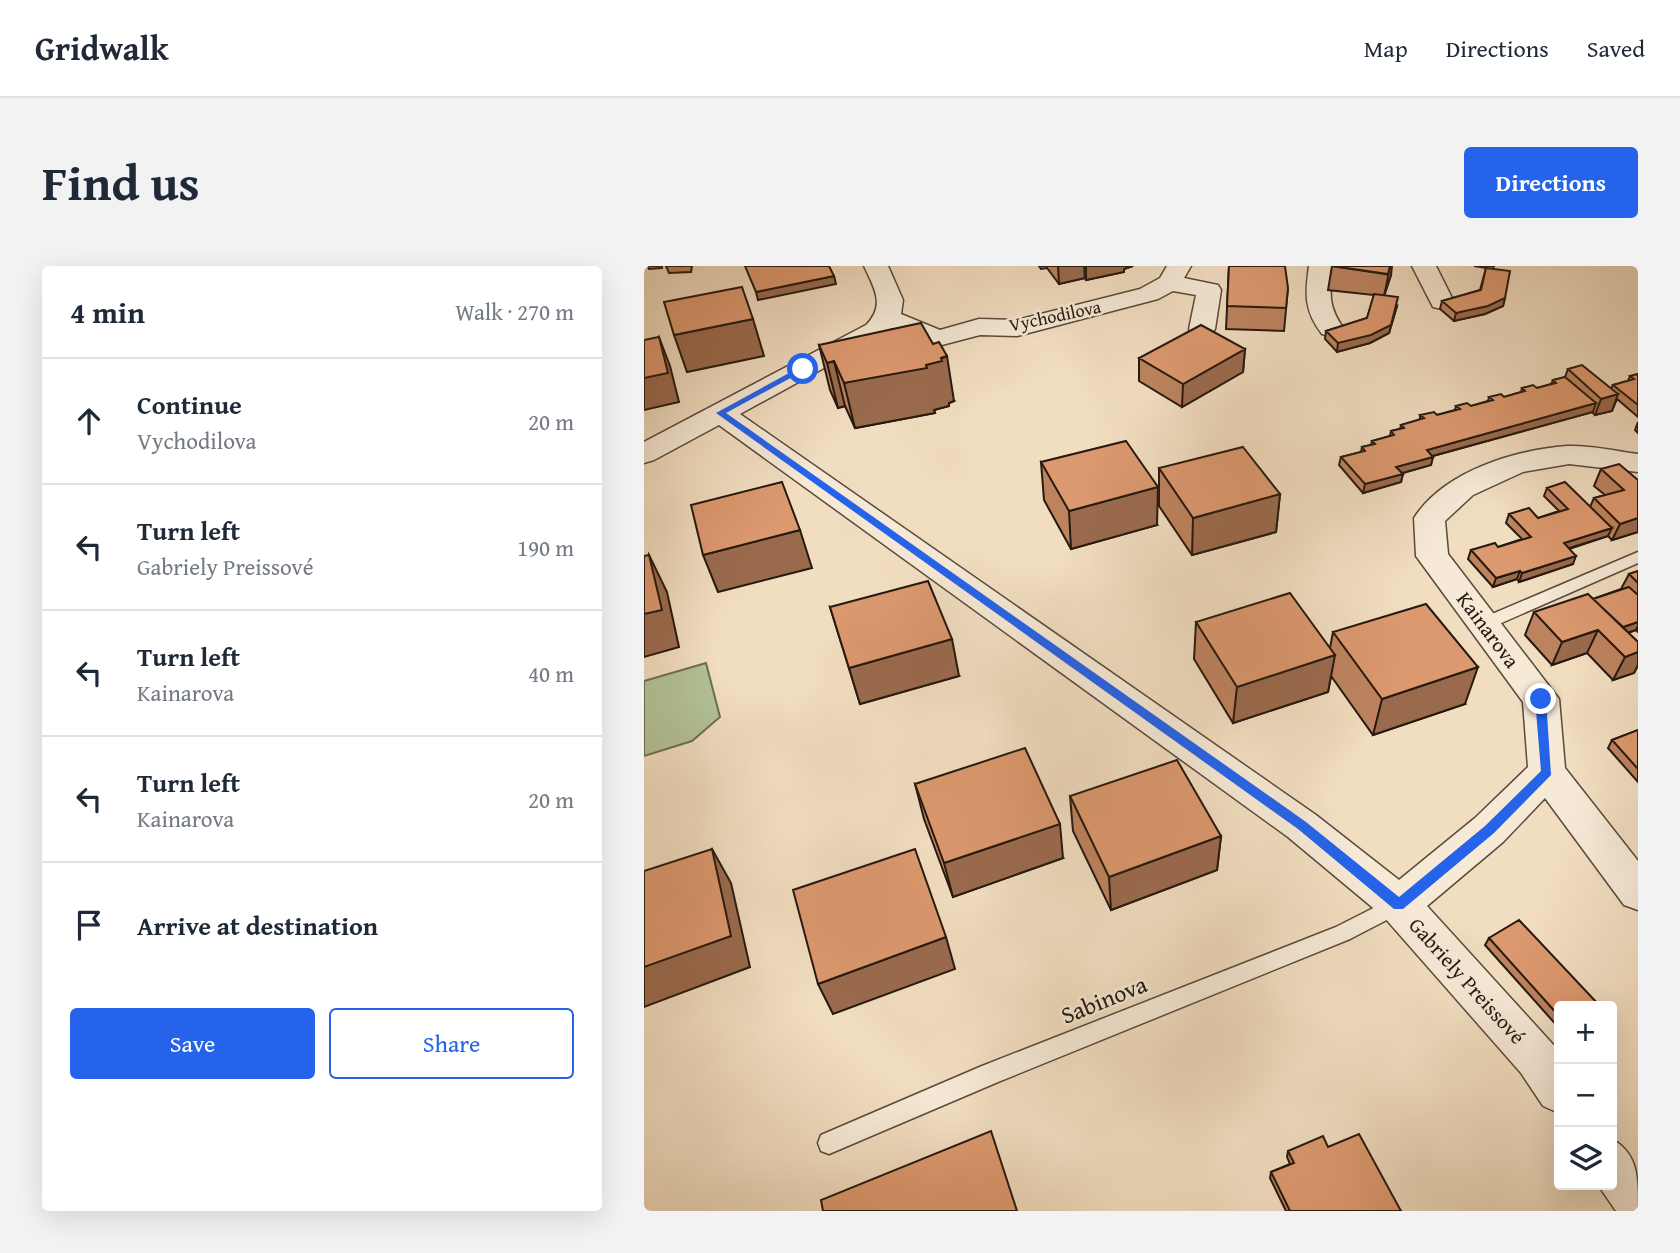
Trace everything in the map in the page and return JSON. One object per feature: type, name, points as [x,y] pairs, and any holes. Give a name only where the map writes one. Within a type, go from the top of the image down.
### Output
[{"type":"street","points":[[877,266],[890,296],[892,308],[889,318],[938,338]]},
{"type":"street","points":[[1321,266],[1318,294],[1320,316],[1331,329]]},
{"type":"street","points":[[1424,266],[1423,269],[1442,302]]},
{"type":"street","name":"Vychodilova","points":[[834,353],[938,338],[979,327],[1017,328],[1149,294],[1179,271],[1209,289],[1202,329]]},
{"type":"street","name":"Vychodilova","points":[[644,454],[834,353],[875,330],[889,318]]},
{"type":"street","name":"Gabriely Preissové","points":[[720,413],[1302,826],[1399,905],[1536,1058],[1554,1083]]},
{"type":"street","name":"Kainarova","points":[[1547,772],[1541,699],[1432,555],[1429,519],[1462,488],[1516,464],[1569,455],[1638,463]]},
{"type":"street","points":[[1399,905],[1489,830],[1547,772],[1638,892]]},
{"type":"street","points":[[1617,1170],[1638,1200]]},
{"type":"lane","points":[[1484,624],[1638,557]]},
{"type":"lane","name":"Sabinova","points":[[828,1143],[990,1074],[1343,933],[1399,905]]},
{"type":"green space","points":[[706,663],[720,717],[692,741],[644,756],[644,681]]},
{"type":"building","points":[[745,266],[829,266],[834,276],[756,292]]},
{"type":"building","points":[[1229,266],[1285,266],[1288,288],[1286,308],[1227,306]]},
{"type":"building","points":[[1332,266],[1390,266],[1388,274]]},
{"type":"building","points":[[1486,268],[1510,271],[1505,298],[1488,306],[1456,313],[1442,301],[1481,290]]},
{"type":"building","points":[[742,287],[753,319],[674,335],[664,302]]},
{"type":"building","points":[[1374,294],[1398,297],[1391,325],[1371,335],[1338,343],[1326,331],[1367,318]]},
{"type":"building","points":[[921,323],[933,344],[939,342],[947,356],[941,358],[942,361],[926,365],[927,368],[844,383],[834,361],[827,363],[819,345]]},
{"type":"building","points":[[1201,325],[1245,349],[1183,384],[1139,358]]},
{"type":"building","points":[[659,337],[668,373],[644,378],[644,340]]},
{"type":"building","points":[[1582,365],[1618,394],[1601,399],[1568,369]]},
{"type":"building","points":[[1638,374],[1638,405],[1613,385],[1634,379],[1630,376]]},
{"type":"building","points":[[1565,377],[1596,403],[1427,450],[1433,457],[1396,467],[1403,474],[1365,484],[1341,457],[1365,451],[1362,447],[1375,444],[1372,441],[1394,435],[1391,431],[1404,428],[1401,425],[1424,418],[1420,415],[1434,412],[1437,415],[1460,409],[1456,406],[1467,403],[1471,406],[1493,400],[1489,397],[1501,394],[1504,397],[1525,391],[1522,388],[1533,385],[1537,388],[1556,383],[1553,380]]},
{"type":"building","points":[[1126,441],[1158,487],[1069,511],[1041,462]]},
{"type":"building","points":[[1243,447],[1280,494],[1193,518],[1159,468]]},
{"type":"building","points":[[1619,464],[1638,480],[1638,518],[1620,524],[1594,498],[1624,490],[1601,469]]},
{"type":"building","points":[[782,482],[800,530],[703,555],[691,505]]},
{"type":"building","points":[[1565,482],[1612,528],[1564,543],[1576,556],[1496,578],[1471,550],[1495,543],[1498,547],[1531,537],[1509,514],[1529,508],[1538,518],[1568,509],[1547,488]]},
{"type":"building","points":[[649,555],[662,610],[644,614],[644,556]]},
{"type":"building","points":[[1638,571],[1638,583],[1629,574]]},
{"type":"building","points":[[928,581],[952,639],[849,668],[830,607]]},
{"type":"building","points":[[1629,587],[1638,595],[1638,622],[1623,627],[1593,599]]},
{"type":"building","points":[[1290,593],[1335,655],[1237,687],[1196,622]]},
{"type":"building","points":[[1588,594],[1638,642],[1638,652],[1625,657],[1598,630],[1562,642],[1534,612]]},
{"type":"building","points":[[1426,604],[1478,667],[1382,699],[1333,632]]},
{"type":"building","points":[[1638,730],[1638,769],[1612,740]]},
{"type":"building","points":[[1025,748],[1060,824],[944,863],[915,784]]},
{"type":"building","points":[[1177,760],[1221,836],[1109,877],[1070,796]]},
{"type":"building","points":[[712,849],[731,936],[644,967],[644,871]]},
{"type":"building","points":[[915,849],[946,937],[818,984],[793,890]]},
{"type":"building","points":[[1519,920],[1595,1001],[1554,1001],[1554,1010],[1489,938]]},
{"type":"building","points":[[991,1131],[1017,1211],[823,1211],[821,1200]]},
{"type":"building","points":[[1359,1134],[1401,1211],[1290,1211],[1271,1172],[1294,1163],[1288,1151],[1323,1136],[1328,1147]]},
{"type":"route","points":[[803,369],[720,413],[1302,826],[1399,905],[1489,830],[1547,772],[1541,699]]}]
